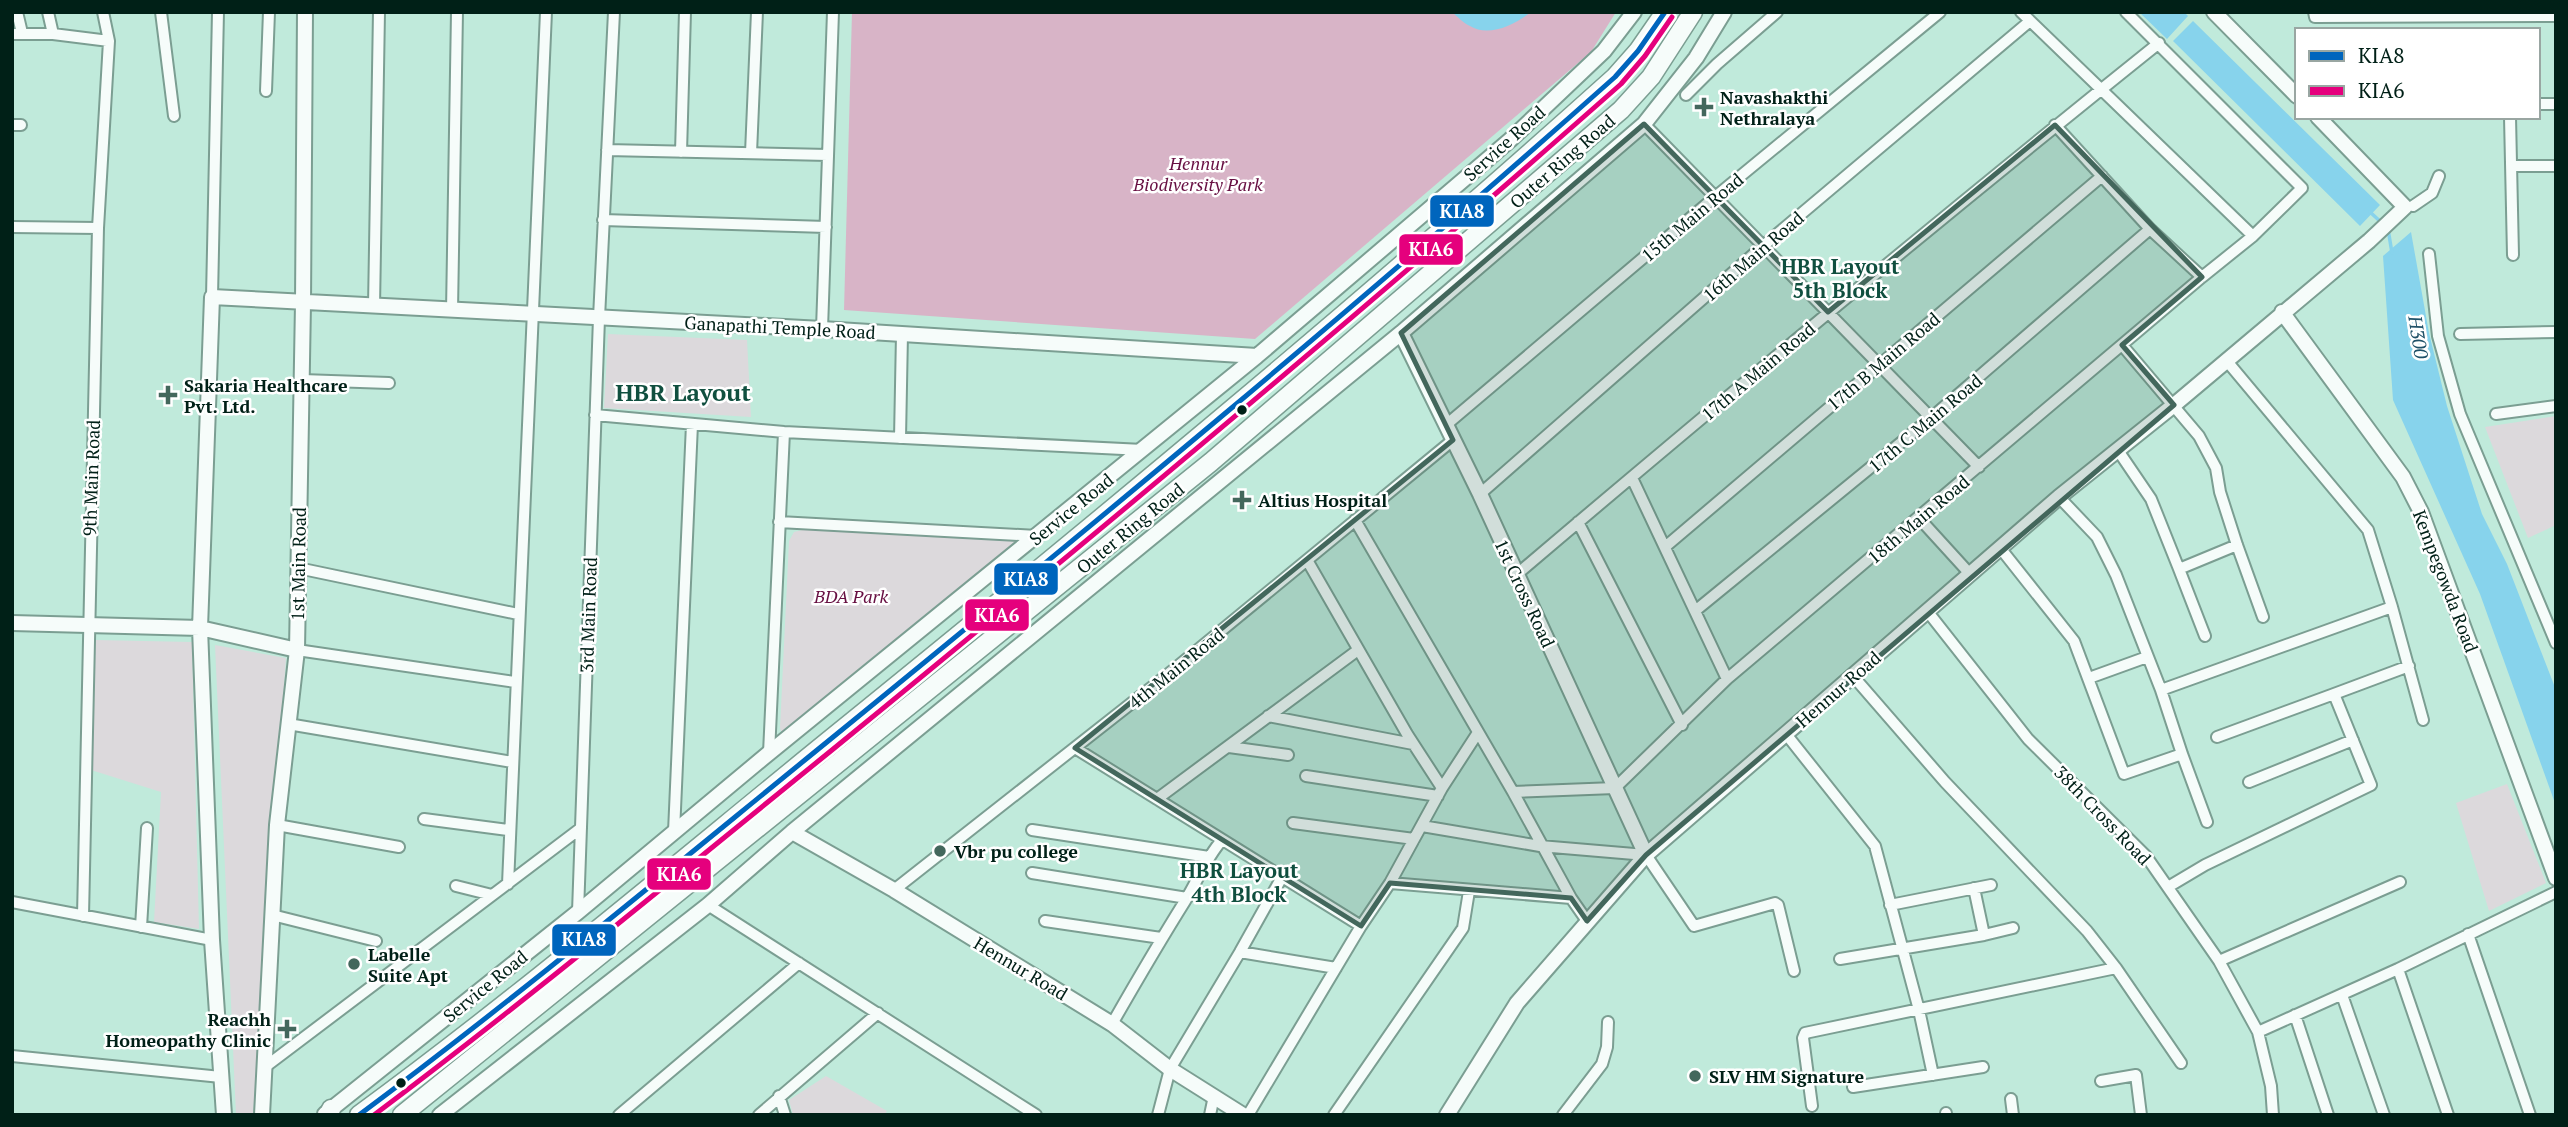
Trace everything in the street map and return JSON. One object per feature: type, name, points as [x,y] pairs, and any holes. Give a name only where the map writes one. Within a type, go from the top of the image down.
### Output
[{"type":"highway","name":"Outer Ring Road","points":[[359,1115],[636,897],[1294,358],[1452,223],[1615,77],[1638,51],[1665,12]]},
{"type":"highway","name":"Outer Ring Road","points":[[402,1115],[1211,462],[1385,315],[1621,110],[1651,77],[1693,12]]},
{"type":"street","points":[[17,12],[17,34],[53,34],[109,41]]},
{"type":"street","points":[[48,12],[53,34]]},
{"type":"street","name":"9th Main Road","points":[[83,916],[98,228],[109,41],[103,12]]},
{"type":"street","points":[[161,12],[174,116]]},
{"type":"street","points":[[218,12],[212,297],[200,628],[212,940],[224,1115]]},
{"type":"street","points":[[266,91],[269,12]]},
{"type":"street","name":"1st Main Road","points":[[262,1115],[277,825],[297,650],[305,12]]},
{"type":"street","points":[[374,307],[379,12]]},
{"type":"street","points":[[452,311],[457,12]]},
{"type":"street","points":[[508,884],[508,830],[546,12]]},
{"type":"street","name":"3rd Main Road","points":[[578,912],[598,318],[614,12]]},
{"type":"street","points":[[681,152],[685,12]]},
{"type":"street","points":[[751,153],[757,12]]},
{"type":"street","points":[[822,329],[833,12]]},
{"type":"street","name":"Service Road","points":[[328,1113],[578,912],[1257,356],[1510,140],[1604,51],[1634,12]]},
{"type":"street","points":[[440,1115],[708,905],[792,832],[1401,333],[1644,124],[1696,58],[1724,12]]},
{"type":"street","points":[[1686,95],[1777,12]]},
{"type":"street","name":"15th Main Road","points":[[1446,425],[1715,197],[1940,12]]},
{"type":"street","points":[[2021,12],[2253,236]]},
{"type":"street","points":[[2126,12],[2159,43]]},
{"type":"street","points":[[2214,12],[2295,94]]},
{"type":"street","points":[[2314,15],[2556,16]]},
{"type":"street","name":"16th Main Road","points":[[1480,494],[1763,246],[2030,21]]},
{"type":"street","name":"17th A Main Road","points":[[1516,575],[1828,312],[2159,43]]},
{"type":"street","name":"18th Main Road","points":[[1615,788],[1727,679],[2202,276],[2253,236],[2302,188],[2159,43]]},
{"type":"street","points":[[1696,58],[1717,64]]},
{"type":"street","name":"Hennur Road","points":[[1449,1114],[1517,1003],[1646,855],[2059,497],[2174,405],[2369,241],[2405,207],[2320,119]]},
{"type":"street","points":[[2510,119],[2513,255]]},
{"type":"street","points":[[1644,124],[1979,467]]},
{"type":"street","points":[[2055,125],[2150,229],[2202,276]]},
{"type":"street","points":[[607,150],[828,155]]},
{"type":"street","points":[[2512,166],[2556,166]]},
{"type":"street","name":"17th B Main Road","points":[[1665,547],[2102,176]]},
{"type":"street","points":[[2413,206],[2432,193],[2439,176]]},
{"type":"street","points":[[603,220],[826,227]]},
{"type":"street","points":[[12,227],[98,228]]},
{"type":"street","name":"17th C Main Road","points":[[1695,611],[1931,418],[2150,229]]},
{"type":"street","points":[[2428,254],[2438,336],[2460,414],[2556,643]]},
{"type":"street","name":"Ganapathi Temple Road","points":[[212,297],[822,329],[1257,356]]},
{"type":"street","name":"Kempegowda Road","points":[[2282,312],[2403,477],[2421,512],[2556,878]]},
{"type":"street","points":[[2460,334],[2556,332]]},
{"type":"street","name":"1st Cross Road","points":[[1401,333],[1480,494],[1646,855]]},
{"type":"street","points":[[900,438],[902,334]]},
{"type":"street","points":[[2122,345],[2199,436],[2216,468],[2220,492],[2263,617]]},
{"type":"street","points":[[2226,360],[2368,530],[2423,720]]},
{"type":"street","points":[[302,380],[389,383]]},
{"type":"street","points":[[2496,414],[2556,406]]},
{"type":"street","points":[[595,415],[784,432],[1143,450]]},
{"type":"street","points":[[674,832],[692,424]]},
{"type":"street","points":[[769,753],[784,432]]},
{"type":"street","name":"4th Main Road","points":[[894,890],[1177,668],[1454,440]]},
{"type":"street","points":[[2117,449],[2151,499],[2205,636]]},
{"type":"street","points":[[1632,478],[1727,679]]},
{"type":"street","points":[[2059,497],[2097,537],[2116,575],[2161,690],[2207,822]]},
{"type":"street","points":[[1919,518],[1970,574]]},
{"type":"street","points":[[1355,520],[1513,792],[1540,846],[1587,921]]},
{"type":"street","points":[[779,522],[1037,536]]},
{"type":"street","points":[[1578,522],[1682,725]]},
{"type":"street","points":[[2179,569],[2237,545]]},
{"type":"street","points":[[2001,549],[2074,641],[2124,774],[2182,754]]},
{"type":"street","points":[[1307,560],[1440,792]]},
{"type":"street","points":[[298,568],[518,614]]},
{"type":"street","points":[[2161,690],[2392,607]]},
{"type":"street","name":"38th Cross Road","points":[[1928,612],[2028,739],[2146,856],[2219,961],[2258,1032],[2271,1086],[2273,1115]]},
{"type":"street","points":[[12,623],[200,628],[297,650],[515,682]]},
{"type":"street","points":[[1157,799],[1358,650]]},
{"type":"street","points":[[2089,678],[2147,657]]},
{"type":"street","points":[[2217,737],[2409,666]]},
{"type":"street","points":[[1853,676],[1954,792],[2087,931],[2116,968],[2181,1063]]},
{"type":"street","points":[[2168,887],[2204,865],[2371,785],[2334,694]]},
{"type":"street","points":[[1268,716],[1413,744]]},
{"type":"street","points":[[288,724],[512,762]]},
{"type":"street","points":[[1246,1115],[1390,883],[1440,792],[1477,734]]},
{"type":"street","points":[[1786,734],[1875,846],[1919,1010],[1933,1075]]},
{"type":"street","points":[[2249,782],[2353,740]]},
{"type":"street","points":[[1229,747],[1288,755]]},
{"type":"street","points":[[1075,748],[1361,926]]},
{"type":"street","points":[[1307,776],[1440,792]]},
{"type":"street","points":[[1513,792],[1615,788]]},
{"type":"street","points":[[424,819],[508,830]]},
{"type":"street","points":[[1293,823],[1414,839]]},
{"type":"street","points":[[277,825],[399,847]]},
{"type":"street","points":[[1422,826],[1540,846],[1646,855],[1694,926],[1775,903],[1794,971]]},
{"type":"street","points":[[141,927],[148,828]]},
{"type":"street","points":[[265,1067],[581,828]]},
{"type":"street","points":[[1032,830],[1209,857]]},
{"type":"street","name":"Hennur Road","points":[[792,832],[894,890],[1112,1024],[1170,1069],[1246,1115]]},
{"type":"street","points":[[1112,1024],[1209,857],[1222,840]]},
{"type":"street","points":[[1032,873],[1187,898]]},
{"type":"street","points":[[1158,1115],[1170,1069],[1282,877]]},
{"type":"street","points":[[2219,961],[2400,882]]},
{"type":"street","points":[[1390,883],[1571,898]]},
{"type":"street","points":[[1890,905],[1991,885]]},
{"type":"street","points":[[456,886],[492,895]]},
{"type":"street","points":[[1974,888],[1984,935]]},
{"type":"street","points":[[1334,1115],[1463,928],[1469,891]]},
{"type":"street","points":[[2258,1032],[2398,969],[2556,892]]},
{"type":"street","points":[[12,902],[212,940]]},
{"type":"street","points":[[708,905],[1036,1115]]},
{"type":"street","points":[[272,915],[376,941]]},
{"type":"street","points":[[1045,921],[1161,938]]},
{"type":"street","points":[[1839,959],[2013,928]]},
{"type":"street","points":[[2468,934],[2530,1115]]},
{"type":"street","points":[[1240,953],[1336,968]]},
{"type":"street","points":[[619,1115],[799,963]]},
{"type":"street","points":[[1812,1106],[1803,1035],[2116,968]]},
{"type":"street","points":[[2398,969],[2448,1115]]},
{"type":"street","points":[[2342,995],[2384,1115]]},
{"type":"street","points":[[759,1115],[878,1013]]},
{"type":"street","points":[[2295,1015],[2328,1115]]},
{"type":"street","points":[[1563,1115],[1602,1064],[1607,1047],[1608,1022]]},
{"type":"street","points":[[12,1056],[220,1077]]},
{"type":"street","points":[[1853,1087],[1983,1067]]},
{"type":"street","points":[[2101,1081],[2136,1076],[2141,1115]]},
{"type":"street","points":[[779,1096],[785,1115]]},
{"type":"street","points":[[1210,1115],[1214,1096]]},
{"type":"street","points":[[2011,1099],[2013,1115]]},
{"type":"highlighted area","points":[[1644,124],[1828,312],[2055,125],[2202,277],[2122,345],[2174,405],[1646,855],[1587,921],[1571,898],[1390,883],[1361,926],[1075,748],[1453,440],[1401,333]]},
{"type":"green space","name":"Hennur Biodiversity Park","points":[[852,12],[1616,12],[1591,52],[1255,339],[844,310]]},
{"type":"green space","points":[[608,334],[747,340],[751,417],[604,408]]},
{"type":"green space","points":[[2556,416],[2556,525],[2528,538],[2485,427]]},
{"type":"green space","name":"BDA Park","points":[[806,529],[1024,540],[782,734],[780,728],[789,541],[794,532]]},
{"type":"green space","points":[[95,640],[192,642],[199,929],[154,922],[161,792],[91,770]]},
{"type":"green space","points":[[215,645],[286,658],[253,1115],[236,1115]]},
{"type":"green space","points":[[2507,784],[2546,883],[2489,911],[2456,803]]},
{"type":"green space","points":[[826,1076],[887,1111],[884,1115],[793,1115],[789,1100]]},
{"type":"water","points":[[1452,12],[1531,12],[1510,25],[1485,31],[1467,25]]},
{"type":"water","points":[[2139,12],[2184,12],[2188,16],[2167,39]]},
{"type":"water","points":[[2193,21],[2380,205],[2360,226],[2173,41]]},
{"type":"water","points":[[2411,232],[2429,333],[2447,406],[2482,514],[2507,564],[2556,690],[2556,806],[2480,594],[2393,400],[2383,256]]},
{"type":"waterway","name":"H300","points":[[2370,212],[2383,224]]},
{"type":"waterway","name":"H300","points":[[2388,229],[2392,253]]},
{"type":"transit line","name":"KIA8","points":[[359,1115],[653,884],[1026,579],[1323,331],[1615,77],[1638,51],[1665,12]]},
{"type":"transit line","name":"KIA6","points":[[374,1115],[547,981],[1131,504],[1621,84],[1645,56],[1672,17]]},
{"type":"place","name":"Navashakthi Nethralaya","points":[[1704,107]]},
{"type":"place","name":"Sakaria Healthcare Pvt. Ltd.","points":[[168,395]]},
{"type":"place","name":"Altius Hospital","points":[[1242,500]]},
{"type":"place","name":"Vbr pu college","points":[[940,851]]},
{"type":"place","name":"Labelle Suite Apt","points":[[354,964]]},
{"type":"place","name":"Reachh Homeopathy Clinic","points":[[287,1029]]},
{"type":"place","name":"SLV HM Signature","points":[[1695,1076]]},
{"type":"district","name":"HBR Layout 5th Block","points":[[1840,278]]},
{"type":"district","name":"HBR Layout","points":[[683,392]]},
{"type":"district","name":"HBR Layout 4th Block","points":[[1239,882]]}]
